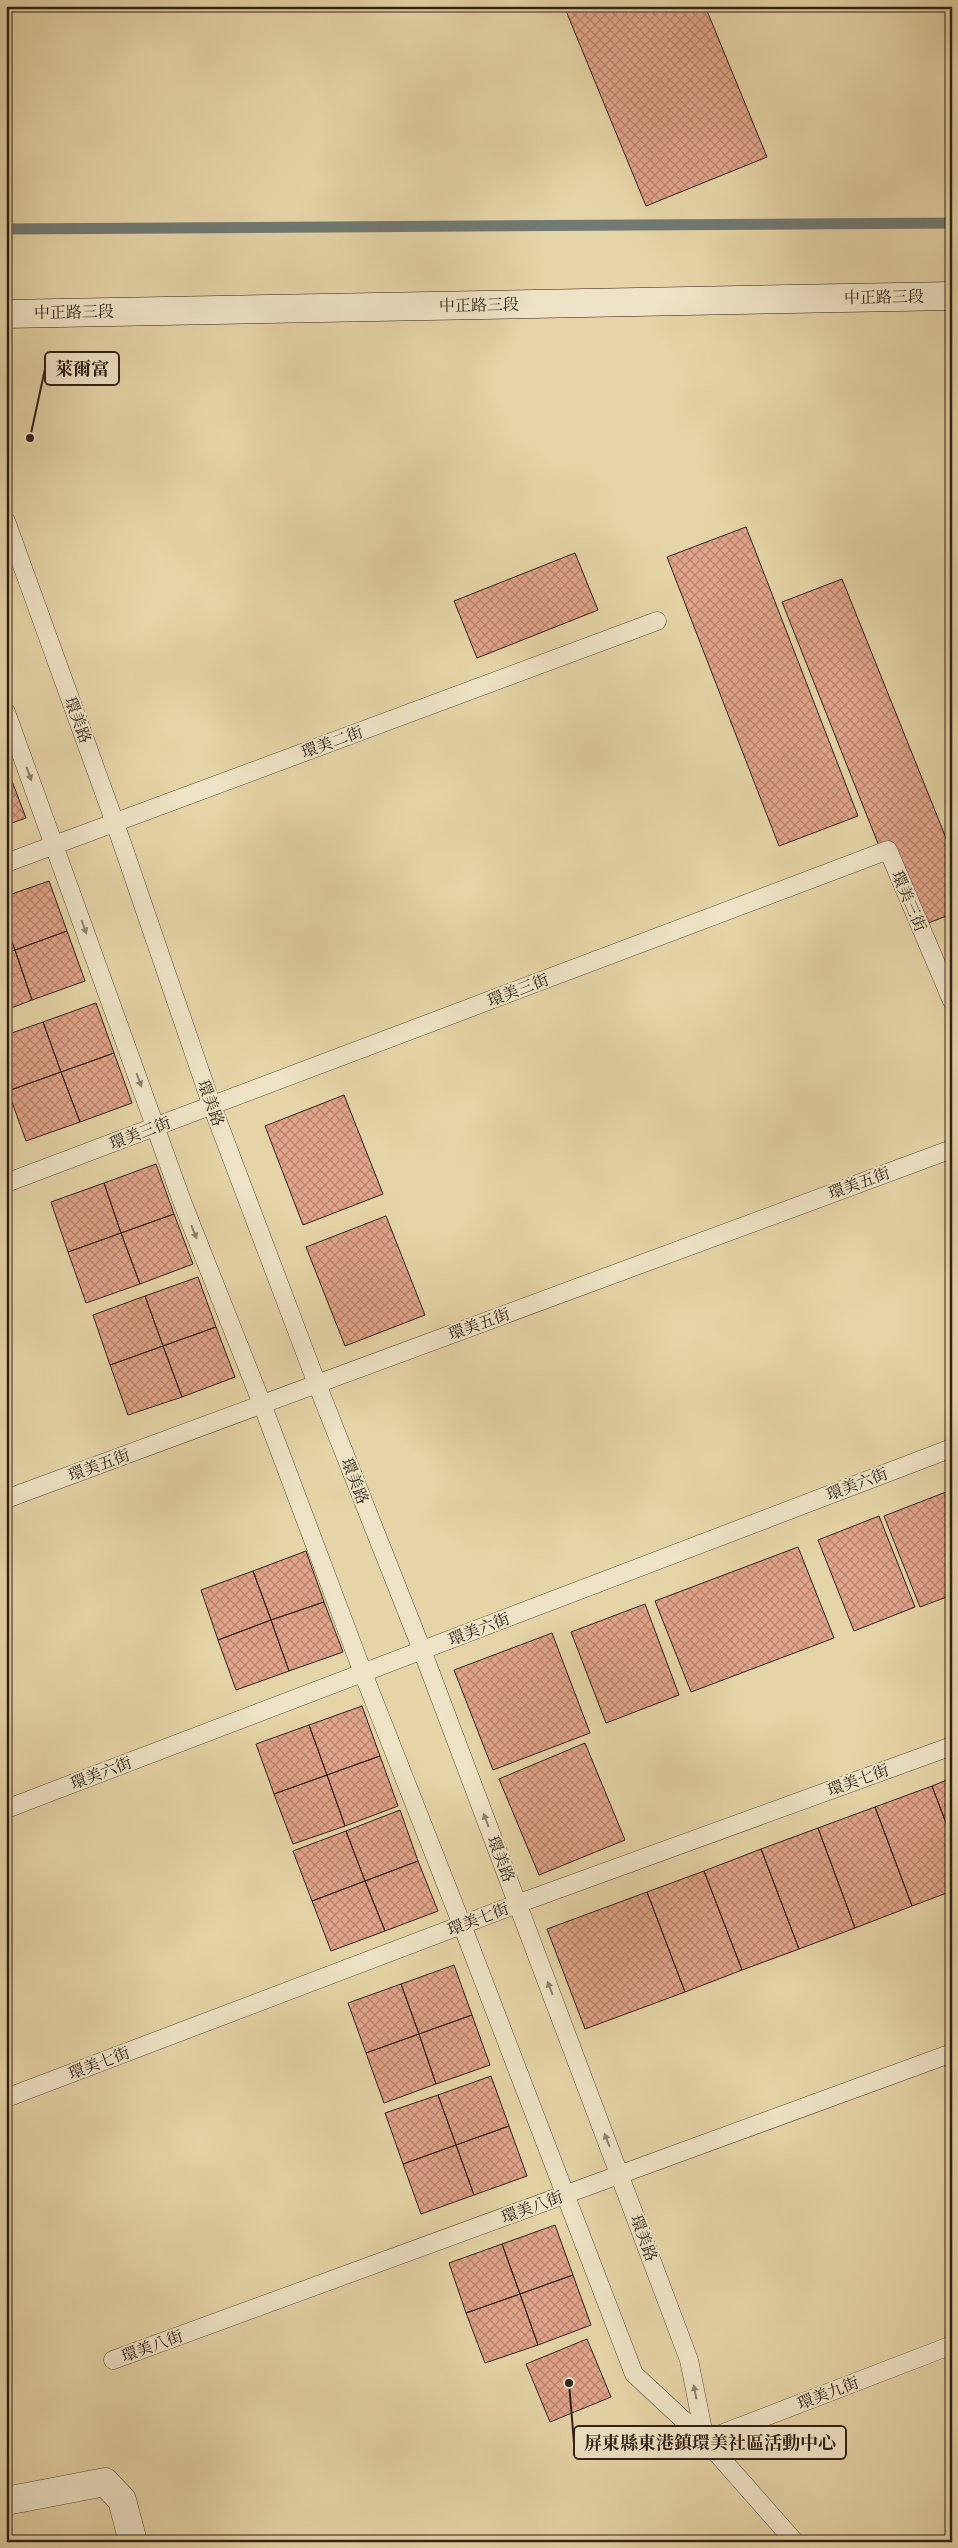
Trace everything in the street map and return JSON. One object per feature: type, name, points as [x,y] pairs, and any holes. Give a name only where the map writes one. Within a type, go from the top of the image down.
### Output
[{"type":"main road","name":"中正路三段","points":[[6,314],[952,296]]},
{"type":"main road","points":[[6,2501],[105,2482],[122,2500],[133,2542]]},
{"type":"lane","name":"環美路","points":[[6,521],[10,541],[115,823],[212,1106],[317,1384],[422,1650],[689,2360],[705,2440]]},
{"type":"lane","name":"環美二街","points":[[6,863],[657,621]]},
{"type":"lane","points":[[6,712],[183,1204],[262,1404],[363,1673],[462,1924],[634,2374],[705,2440],[795,2542]]},
{"type":"lane","name":"環美三街","points":[[6,1183],[888,850],[950,996]]},
{"type":"lane","name":"環美五街","points":[[6,1499],[952,1149]]},
{"type":"lane","name":"環美六街","points":[[6,1809],[952,1448]]},
{"type":"lane","name":"環美七街","points":[[6,2098],[462,1924],[952,1746]]},
{"type":"lane","name":"環美八街","points":[[113,2360],[952,2053]]},
{"type":"lane","name":"環美九街","points":[[705,2440],[952,2345]]},
{"type":"building","points":[[564,6],[705,6],[767,157],[646,206]]},
{"type":"building","points":[[746,527],[858,816],[779,846],[667,557]]},
{"type":"building","points":[[575,553],[598,610],[477,658],[454,601]]},
{"type":"building","points":[[842,579],[952,853],[952,914],[912,929],[782,602]]},
{"type":"building","points":[[6,769],[26,818],[6,825]]},
{"type":"building","points":[[49,881],[67,931],[15,950],[6,927],[6,896]]},
{"type":"building","points":[[6,927],[15,950],[6,953]]},
{"type":"building","points":[[67,931],[85,981],[32,1000],[15,950]]},
{"type":"building","points":[[15,950],[32,1000],[6,1010],[6,953]]},
{"type":"building","points":[[96,1003],[114,1053],[61,1072],[43,1022]]},
{"type":"building","points":[[43,1022],[61,1072],[8,1091],[6,1035]]},
{"type":"building","points":[[114,1053],[132,1103],[80,1122],[61,1072]]},
{"type":"building","points":[[61,1072],[80,1122],[26,1141],[8,1091]]},
{"type":"building","points":[[344,1095],[383,1194],[303,1225],[265,1126]]},
{"type":"building","points":[[156,1164],[174,1214],[121,1233],[104,1183]]},
{"type":"building","points":[[104,1183],[121,1233],[68,1252],[51,1202]]},
{"type":"building","points":[[174,1214],[193,1264],[140,1284],[121,1233]]},
{"type":"building","points":[[386,1216],[425,1315],[345,1346],[306,1247]]},
{"type":"building","points":[[121,1233],[140,1284],[86,1303],[68,1252]]},
{"type":"building","points":[[198,1277],[216,1327],[163,1346],[145,1296]]},
{"type":"building","points":[[145,1296],[163,1346],[110,1365],[93,1315]]},
{"type":"building","points":[[216,1327],[235,1377],[182,1397],[163,1346]]},
{"type":"building","points":[[163,1346],[182,1397],[128,1415],[110,1365]]},
{"type":"building","points":[[946,1492],[952,1507],[952,1595],[920,1607],[884,1516]]},
{"type":"building","points":[[879,1516],[915,1607],[854,1631],[818,1540]]},
{"type":"building","points":[[798,1547],[834,1638],[691,1692],[655,1601]]},
{"type":"building","points":[[306,1551],[324,1602],[271,1620],[253,1571]]},
{"type":"building","points":[[253,1571],[271,1620],[218,1640],[201,1590]]},
{"type":"building","points":[[324,1602],[343,1652],[289,1671],[271,1620]]},
{"type":"building","points":[[645,1604],[679,1695],[606,1723],[571,1632]]},
{"type":"building","points":[[271,1620],[289,1671],[236,1690],[218,1640]]},
{"type":"building","points":[[552,1633],[590,1733],[493,1770],[454,1670]]},
{"type":"building","points":[[362,1706],[380,1756],[327,1775],[309,1725]]},
{"type":"building","points":[[309,1725],[327,1775],[274,1794],[256,1744]]},
{"type":"building","points":[[585,1743],[625,1840],[539,1875],[499,1779]]},
{"type":"building","points":[[380,1756],[398,1806],[345,1826],[327,1775]]},
{"type":"building","points":[[327,1775],[345,1826],[293,1844],[274,1794]]},
{"type":"building","points":[[952,1778],[952,1839],[932,1786]]},
{"type":"building","points":[[932,1786],[952,1839],[952,1891],[912,1906],[875,1807]]},
{"type":"building","points":[[875,1807],[912,1906],[855,1928],[818,1828]]},
{"type":"building","points":[[400,1810],[418,1861],[365,1881],[346,1831]]},
{"type":"building","points":[[818,1828],[855,1928],[799,1949],[761,1849]]},
{"type":"building","points":[[346,1831],[365,1881],[312,1901],[293,1851]]},
{"type":"building","points":[[761,1849],[799,1949],[742,1970],[704,1871]]},
{"type":"building","points":[[418,1861],[438,1911],[385,1931],[365,1881]]},
{"type":"building","points":[[704,1871],[742,1970],[685,1992],[647,1892]]},
{"type":"building","points":[[365,1881],[385,1931],[331,1951],[312,1901]]},
{"type":"building","points":[[647,1892],[685,1992],[585,2029],[547,1929]]},
{"type":"building","points":[[454,1965],[472,2015],[419,2034],[401,1984]]},
{"type":"building","points":[[401,1984],[419,2034],[366,2053],[348,2003]]},
{"type":"building","points":[[472,2015],[490,2065],[436,2084],[419,2034]]},
{"type":"building","points":[[419,2034],[436,2084],[384,2103],[366,2053]]},
{"type":"building","points":[[491,2076],[509,2126],[456,2145],[438,2095]]},
{"type":"building","points":[[438,2095],[456,2145],[403,2164],[385,2113]]},
{"type":"building","points":[[509,2126],[527,2176],[474,2195],[456,2145]]},
{"type":"building","points":[[456,2145],[474,2195],[421,2214],[403,2164]]},
{"type":"building","points":[[555,2225],[573,2275],[520,2294],[502,2244]]},
{"type":"building","points":[[502,2244],[520,2294],[466,2313],[449,2263]]},
{"type":"building","points":[[573,2275],[591,2325],[538,2345],[520,2294]]},
{"type":"building","points":[[520,2294],[538,2345],[485,2363],[466,2313]]},
{"type":"building","points":[[587,2339],[611,2397],[550,2422],[526,2364]]},
{"type":"waterway","points":[[6,229],[952,223]]},
{"type":"place","name":"萊爾富","points":[[30,438]]},
{"type":"place","name":"屏東縣東港鎮環美社區活動中心","points":[[569,2383]]}]
